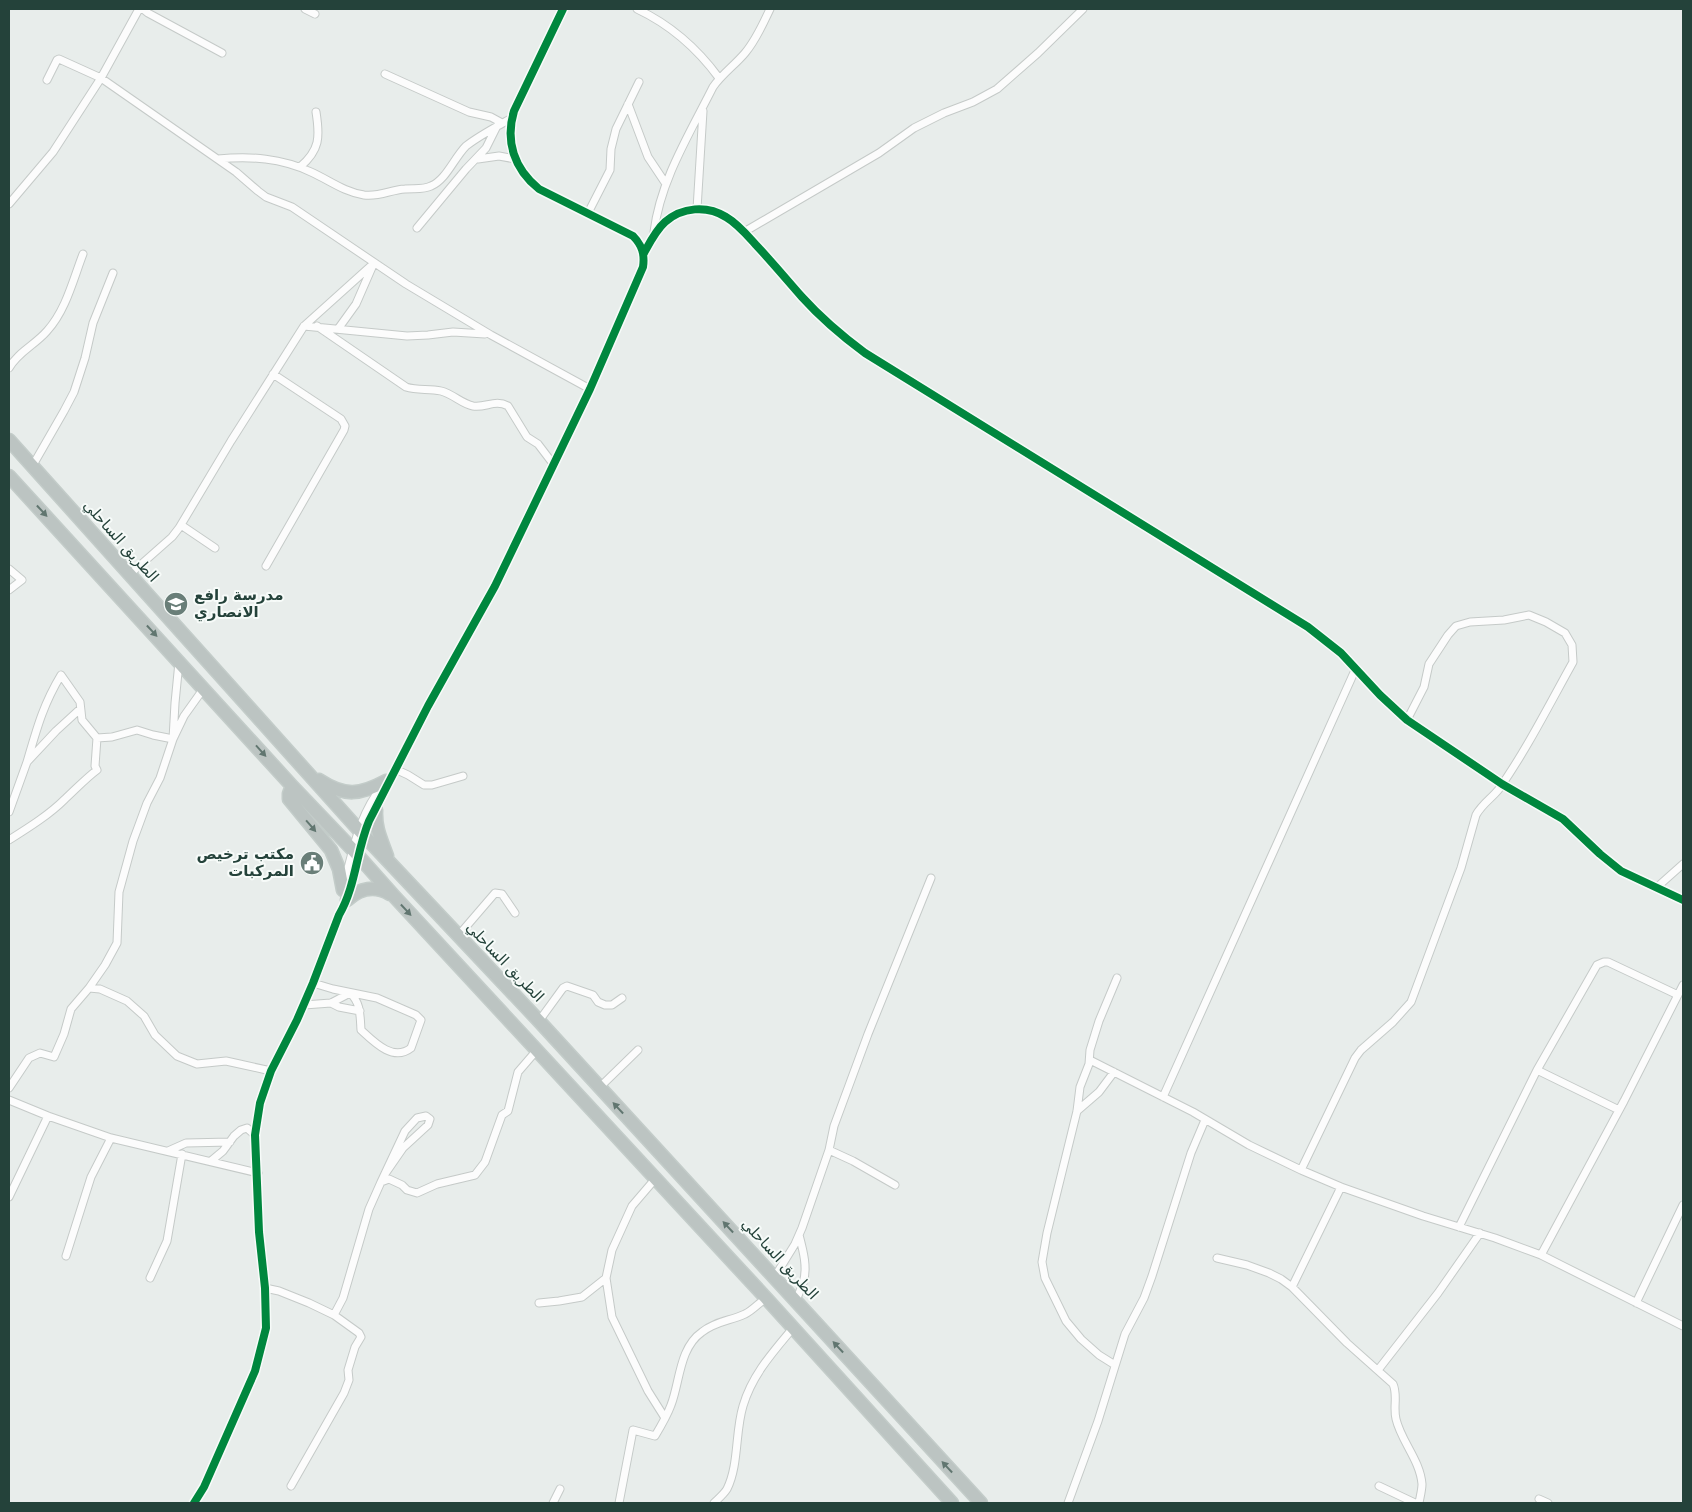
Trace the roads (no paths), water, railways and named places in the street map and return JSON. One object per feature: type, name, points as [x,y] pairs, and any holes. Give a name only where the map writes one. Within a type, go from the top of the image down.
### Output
[{"type":"highway","name":"الطريق الساحلي","points":[[9,440],[390,863],[600,1087],[980,1503]]},
{"type":"highway","points":[[9,478],[204,687],[392,895],[656,1178],[952,1503]]},
{"type":"highway","points":[[306,771],[329,786],[347,792],[364,792],[391,775]]},
{"type":"highway","points":[[292,786],[289,799],[331,850],[339,869],[345,895],[365,889],[380,889],[392,895]]},
{"type":"highway","points":[[376,810],[375,822],[390,863]]},
{"type":"street","points":[[9,204],[53,152],[101,78],[141,9],[222,53]]},
{"type":"street","points":[[305,9],[315,14]]},
{"type":"street","points":[[361,831],[376,810],[391,775],[495,586],[590,389],[641,274],[644,253],[633,236],[539,188],[525,176],[515,159],[510,139],[512,118],[517,103],[563,9]]},
{"type":"street","points":[[637,9],[670,27],[688,42],[705,59],[719,78]]},
{"type":"street","points":[[654,235],[658,209],[666,184],[703,108],[719,78],[746,53],[758,35],[770,9]]},
{"type":"street","points":[[744,232],[880,153],[914,128],[997,90],[1083,9]]},
{"type":"street","points":[[47,80],[57,60],[60,59],[101,78],[218,159],[266,197],[292,207],[406,284],[491,335],[590,389]]},
{"type":"street","points":[[385,74],[469,112],[491,118],[500,125]]},
{"type":"street","points":[[588,214],[610,170],[612,139],[639,82]]},
{"type":"street","points":[[628,104],[648,157],[666,184]]},
{"type":"street","points":[[697,209],[703,108]]},
{"type":"street","points":[[300,167],[314,152],[319,138],[316,112]]},
{"type":"street","points":[[218,159],[261,158],[300,167],[343,189],[363,195],[384,195],[401,189],[426,188],[441,180],[454,160],[466,147],[512,118]]},
{"type":"street","points":[[417,228],[491,142],[500,125]]},
{"type":"street","points":[[475,160],[491,156],[515,159]]},
{"type":"street","points":[[644,253],[654,235],[672,216],[697,209],[717,212],[726,217],[744,232],[815,311],[836,331],[865,353],[1308,626],[1356,668],[1380,696],[1407,720],[1502,784],[1563,819],[1614,865],[1629,875],[1683,900]]},
{"type":"street","points":[[9,368],[16,357],[41,337],[55,321],[62,309],[83,254]]},
{"type":"street","points":[[129,575],[172,537],[181,525],[231,441],[304,326],[374,263]]},
{"type":"street","points":[[338,329],[363,291],[374,263]]},
{"type":"street","points":[[33,465],[74,392],[83,365],[93,323],[113,273]]},
{"type":"street","points":[[304,326],[408,336],[453,332],[491,335]]},
{"type":"street","points":[[317,326],[406,387],[418,390],[440,391],[473,406],[480,407],[496,402],[508,406],[527,437],[538,444],[554,465]]},
{"type":"street","points":[[266,566],[345,426],[342,419],[273,374]]},
{"type":"street","points":[[181,525],[215,548]]},
{"type":"street","points":[[9,569],[22,580],[9,590]]},
{"type":"street","points":[[1301,1170],[1355,1058],[1411,1002],[1461,868],[1476,815],[1480,807],[1502,784],[1573,662],[1572,645],[1566,633],[1529,615],[1504,620],[1470,622],[1456,626],[1448,634],[1429,664],[1424,687],[1407,720]]},
{"type":"street","points":[[173,739],[174,703],[179,660]]},
{"type":"street","points":[[1164,1097],[1356,668]]},
{"type":"street","points":[[9,812],[12,798],[27,762],[38,722],[48,697],[61,675],[80,702],[82,720],[97,738],[95,766],[97,770],[64,800],[26,830],[9,840]]},
{"type":"street","points":[[9,1088],[29,1058],[40,1052],[54,1057],[64,1034],[71,1009],[105,965],[117,943],[119,892],[132,841],[147,803],[160,778],[173,739],[184,716],[204,687]]},
{"type":"street","points":[[27,762],[80,709]]},
{"type":"street","points":[[97,738],[112,737],[137,730],[153,736],[173,739]]},
{"type":"street","points":[[391,775],[408,775],[424,785],[432,785],[463,776]]},
{"type":"street","points":[[194,1503],[204,1487],[255,1371],[266,1328],[265,1288],[259,1232],[255,1135],[260,1102],[271,1071],[304,1005],[339,915],[369,806],[391,775]]},
{"type":"street","points":[[339,915],[356,853]]},
{"type":"street","points":[[1656,888],[1683,864]]},
{"type":"street","points":[[774,1278],[799,1235],[829,1150],[834,1126],[868,1034],[932,878]]},
{"type":"street","points":[[458,936],[495,894],[502,894],[515,913]]},
{"type":"street","points":[[1459,1227],[1537,1070],[1597,965],[1608,962],[1678,995]]},
{"type":"street","points":[[1115,1365],[1099,1356],[1073,1331],[1055,1300],[1043,1271],[1043,1251],[1077,1111],[1080,1087],[1090,1060],[1090,1050],[1117,978]]},
{"type":"street","points":[[313,983],[376,998],[416,1015],[422,1020],[411,1048],[401,1053],[389,1051],[374,1043],[361,1030],[360,1011],[356,998],[350,993]]},
{"type":"street","points":[[1541,1255],[1619,1110],[1683,984]]},
{"type":"street","points":[[539,1021],[563,988],[567,986],[593,995],[598,1002],[604,1005],[612,1005],[622,998]]},
{"type":"street","points":[[88,988],[100,988],[127,1001],[144,1016],[155,1035],[178,1056],[197,1064],[226,1061],[271,1071]]},
{"type":"street","points":[[304,1005],[330,1003],[350,993]]},
{"type":"street","points":[[330,1003],[339,1007],[360,1011]]},
{"type":"street","points":[[381,1182],[390,1179],[402,1184],[406,1190],[416,1193],[437,1184],[475,1175],[485,1162],[502,1115],[508,1111],[518,1072],[538,1050]]},
{"type":"street","points":[[600,1087],[638,1050]]},
{"type":"street","points":[[1090,1060],[1164,1097],[1249,1145],[1301,1170],[1423,1216],[1480,1233],[1541,1255],[1683,1326]]},
{"type":"street","points":[[1537,1070],[1619,1110]]},
{"type":"street","points":[[1077,1111],[1099,1092],[1114,1072]]},
{"type":"street","points":[[9,1100],[111,1138],[258,1173]]},
{"type":"street","points":[[9,1197],[48,1116]]},
{"type":"street","points":[[334,1315],[343,1298],[369,1209],[381,1182],[405,1131],[417,1118],[426,1116],[430,1119],[428,1125],[403,1148],[385,1174]]},
{"type":"street","points":[[1068,1503],[1098,1421],[1124,1334],[1144,1298],[1191,1153],[1205,1120]]},
{"type":"street","points":[[211,1161],[242,1130],[247,1128],[255,1135]]},
{"type":"street","points":[[66,1256],[92,1177],[111,1138]]},
{"type":"street","points":[[168,1151],[186,1143],[230,1142]]},
{"type":"street","points":[[829,1150],[854,1161],[895,1185]]},
{"type":"street","points":[[150,1278],[167,1241],[182,1154]]},
{"type":"street","points":[[656,1178],[632,1206],[612,1250],[606,1278],[612,1317],[648,1391],[666,1418]]},
{"type":"street","points":[[1292,1288],[1342,1187]]},
{"type":"street","points":[[1636,1303],[1683,1205]]},
{"type":"street","points":[[1378,1370],[1438,1293],[1480,1233]]},
{"type":"street","points":[[796,1301],[804,1282],[805,1272],[804,1256],[799,1235]]},
{"type":"street","points":[[1217,1258],[1269,1273],[1292,1288],[1347,1343],[1390,1380],[1394,1387],[1396,1422],[1421,1478],[1422,1488],[1419,1503]]},
{"type":"street","points":[[539,1303],[582,1297],[606,1278]]},
{"type":"street","points":[[265,1288],[279,1291],[334,1315],[359,1333],[361,1337],[355,1347],[348,1370],[349,1380],[344,1393],[291,1486]]},
{"type":"street","points":[[619,1503],[634,1430],[655,1436],[672,1404],[678,1377],[688,1349],[701,1332],[724,1320],[746,1314],[766,1298]]},
{"type":"street","points":[[714,1503],[726,1491],[730,1479],[743,1405],[757,1373],[793,1328]]},
{"type":"street","points":[[1379,1486],[1415,1503]]},
{"type":"street","points":[[553,1503],[560,1489]]},
{"type":"street","points":[[1539,1499],[1548,1503]]},
{"type":"place","name":"مدرسة رافع الانصاري","points":[[176,604]]},
{"type":"place","name":"مكتب ترخيص المركبات","points":[[312,863]]}]
